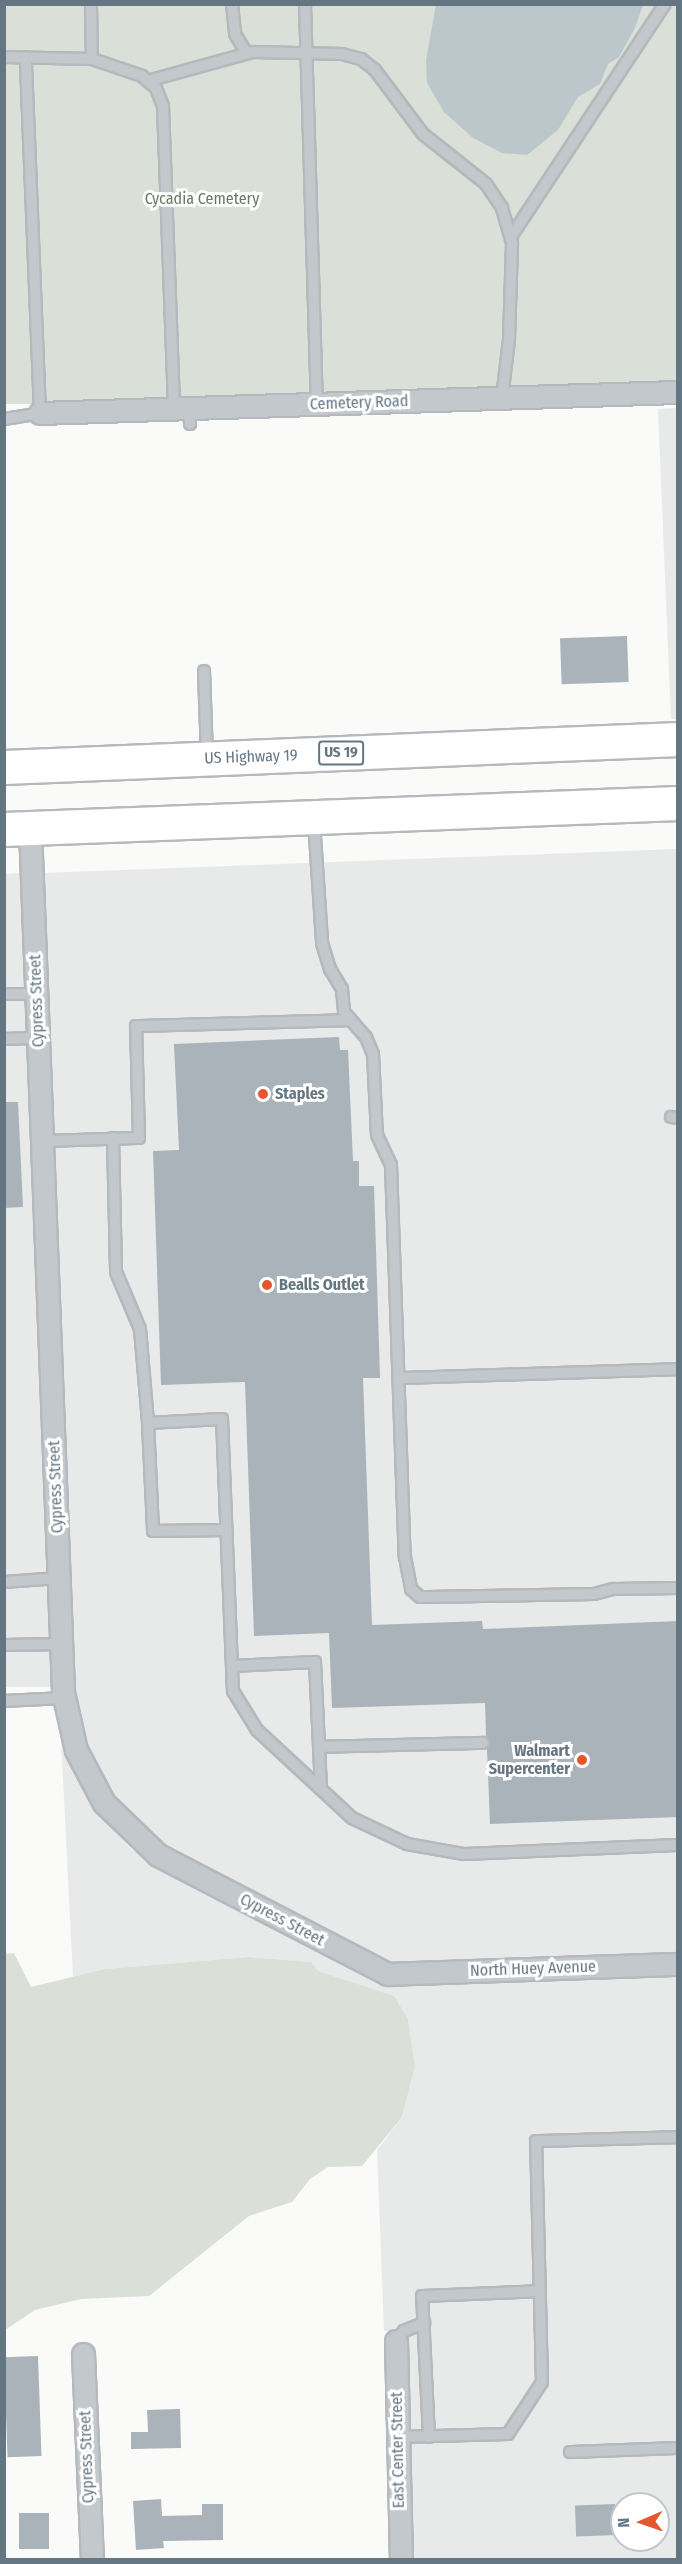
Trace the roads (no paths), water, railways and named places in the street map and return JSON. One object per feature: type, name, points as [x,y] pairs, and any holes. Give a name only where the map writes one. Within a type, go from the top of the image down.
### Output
[{"type":"highway","name":"US Highway 19","points":[[4,767],[678,739]]},
{"type":"highway","points":[[17,829],[678,803]]},
{"type":"street","name":"Cemetery Road","points":[[40,413],[184,414],[317,405],[678,392]]},
{"type":"street","name":"Cypress Street","points":[[17,829],[37,994],[64,1698],[81,1761],[104,1803],[138,1840],[158,1855],[388,1974]]},
{"type":"street","name":"North Huey Avenue","points":[[388,1974],[678,1964]]},
{"type":"street","name":"East Center Street","points":[[396,2341],[401,2559]]},
{"type":"street","name":"Cypress Street","points":[[83,2354],[92,2559]]},
{"type":"lane","points":[[91,4],[92,59]]},
{"type":"lane","points":[[232,4],[236,34],[246,52]]},
{"type":"lane","points":[[305,4],[317,405]]},
{"type":"lane","points":[[512,235],[665,4]]},
{"type":"lane","points":[[4,57],[92,59],[151,80],[246,52],[352,56],[375,70],[430,141],[486,184],[502,208],[512,235],[509,340],[502,398]]},
{"type":"lane","points":[[4,419],[40,413],[26,57]]},
{"type":"lane","points":[[151,80],[163,106],[184,414]]},
{"type":"lane","points":[[204,671],[208,759]]},
{"type":"lane","points":[[314,818],[319,926],[326,958],[342,989],[349,1020],[366,1037],[373,1054],[377,1135],[391,1165],[407,1578],[420,1597],[594,1594],[613,1589],[678,1588]]},
{"type":"lane","points":[[4,994],[37,994]]},
{"type":"lane","points":[[43,1141],[139,1138],[136,1026],[349,1020]]},
{"type":"lane","points":[[4,1039],[39,1038]]},
{"type":"lane","points":[[112,1138],[116,1272],[140,1329],[148,1423],[153,1531],[225,1530]]},
{"type":"lane","points":[[399,1378],[678,1369]]},
{"type":"lane","points":[[148,1423],[222,1419],[233,1691],[256,1730],[352,1818],[407,1844],[464,1854],[678,1845]]},
{"type":"lane","points":[[8,1582],[59,1578]]},
{"type":"lane","points":[[8,1645],[62,1644]]},
{"type":"lane","points":[[232,1666],[315,1662],[321,1789]]},
{"type":"lane","points":[[4,1701],[64,1698]]},
{"type":"lane","points":[[320,1746],[483,1743]]},
{"type":"lane","points":[[398,2437],[508,2434],[542,2382],[536,2141],[678,2137]]},
{"type":"lane","points":[[429,2437],[422,2296],[539,2291]]},
{"type":"lane","points":[[396,2341],[404,2331],[424,2323]]},
{"type":"lane","points":[[570,2452],[678,2448]]},
{"type":"place","name":"Staples","points":[[263,1094]]},
{"type":"place","name":"Bealls Outlet","points":[[267,1285]]},
{"type":"place","name":"Walmart Supercenter","points":[[582,1760]]},
{"type":"park label","name":"Cycadia Cemetery","points":[[202,199]]}]
